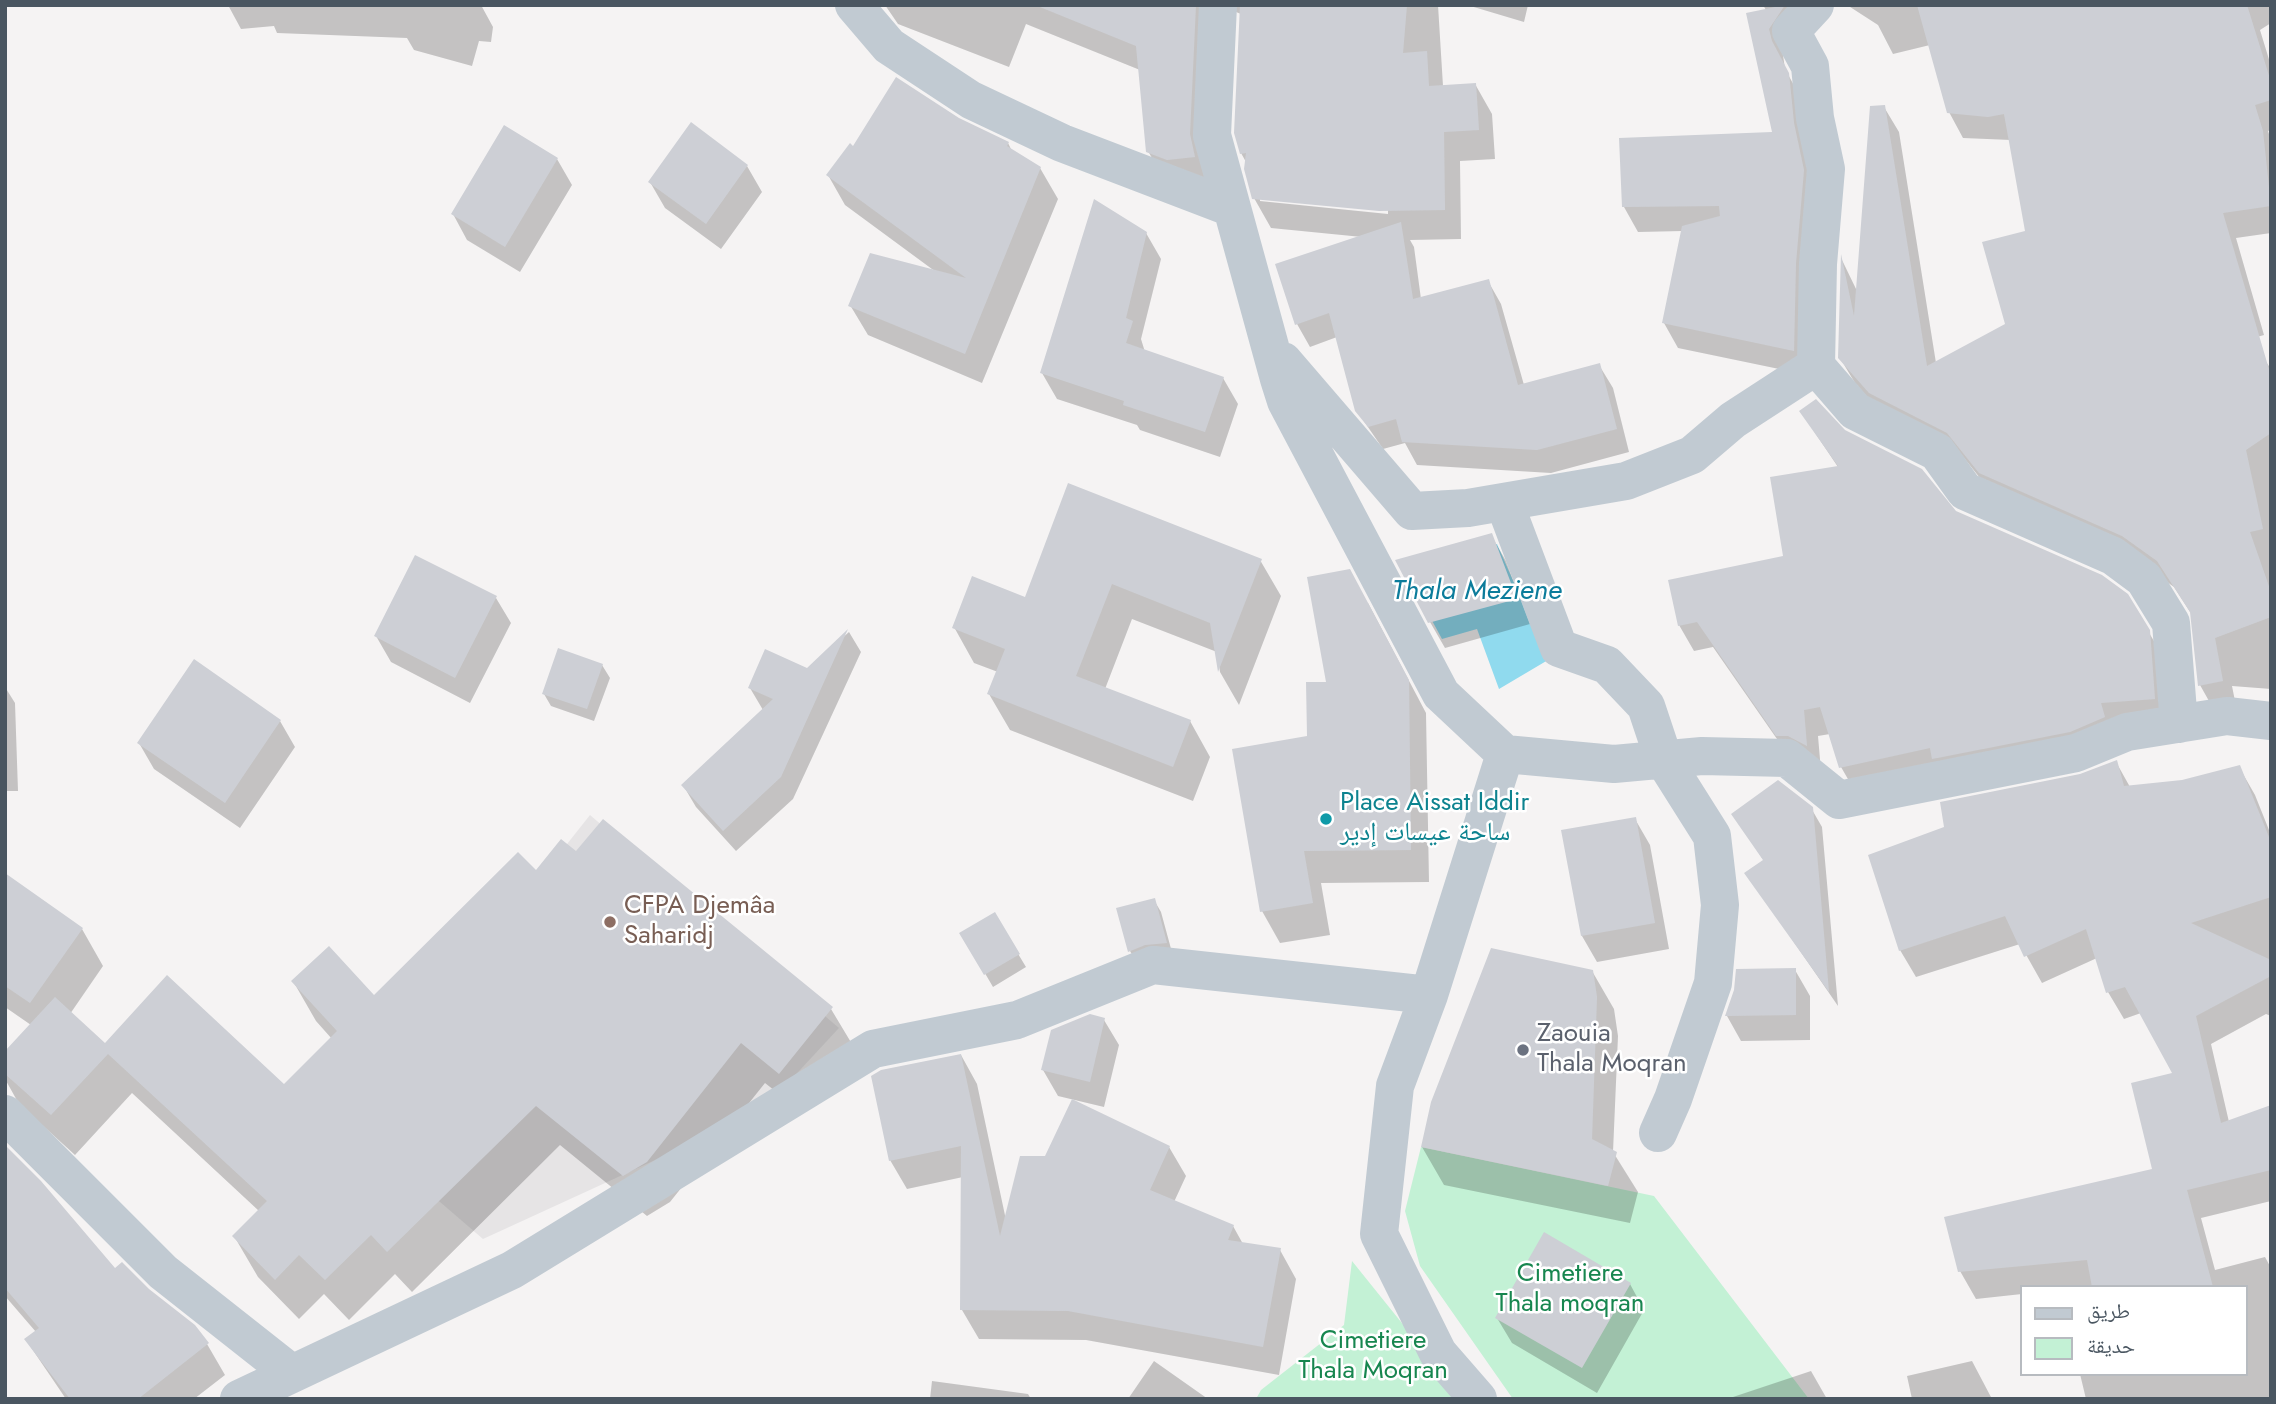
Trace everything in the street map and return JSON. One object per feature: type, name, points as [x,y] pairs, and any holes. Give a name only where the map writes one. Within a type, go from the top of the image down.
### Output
[{"type":"street","points":[[854,5],[889,46],[971,100],[1062,143],[1232,208]]},
{"type":"street","points":[[1217,5],[1212,135],[1286,401],[1441,694],[1504,754],[1614,764],[1702,756],[1787,758],[1839,800],[2076,754],[2127,732],[2227,716],[2271,721]]},
{"type":"street","points":[[1815,5],[1791,31],[1810,66],[1815,118],[1825,169],[1818,264],[1816,366],[1855,411],[1937,452],[1965,491],[2113,556],[2144,579],[2171,623],[2179,724]]},
{"type":"street","points":[[1268,343],[1412,511],[1468,508],[1626,481],[1692,455],[1733,420],[1816,366]]},
{"type":"street","points":[[1513,500],[1559,648],[1607,665],[1646,706],[1664,760],[1712,836],[1720,905],[1713,983],[1673,1099],[1658,1133]]},
{"type":"street","points":[[1478,1399],[1438,1353],[1379,1234],[1395,1086],[1429,995],[1504,754]]},
{"type":"street","points":[[239,1399],[512,1270],[873,1049],[1017,1020],[1153,965],[1429,995]]},
{"type":"street","points":[[5,1114],[163,1272],[291,1373]]},
{"type":"shaded area","name":"CFPA Djemâa Saharidj","points":[[590,815],[839,1028],[762,1111],[483,1239],[347,1122]]},
{"type":"green space","name":"Cimetiere Thala moqran","points":[[1421,1147],[1654,1196],[1809,1399],[1513,1399],[1420,1266],[1405,1211]]},
{"type":"green space","name":"Cimetiere Thala Moqran","points":[[1352,1261],[1463,1399],[1256,1399],[1261,1390],[1344,1325]]},
{"type":"water","name":"Thala Meziene","points":[[1497,544],[1548,660],[1499,689],[1477,629],[1442,639],[1410,580]]},
{"type":"building","points":[[1035,5],[1196,5],[1190,134],[1195,157],[1167,160],[1146,152],[1136,46]]},
{"type":"building","points":[[1240,5],[1407,5],[1403,53],[1427,51],[1429,86],[1476,83],[1479,130],[1444,132],[1445,210],[1379,211],[1252,199],[1244,169],[1246,153],[1240,154],[1234,133]]},
{"type":"building","points":[[1785,5],[1769,29],[1772,41],[1789,73],[1794,123],[1804,170],[1796,263],[1794,351],[1662,323],[1682,226],[1720,216],[1719,206],[1622,207],[1619,138],[1772,132],[1746,13]]},
{"type":"building","points":[[1917,5],[2247,5],[2271,82],[2271,100],[2255,105],[2263,131],[2271,206],[2223,213],[2271,376],[2271,433],[2246,450],[2263,529],[2250,532],[2271,592],[2271,617],[2215,638],[2223,681],[2198,686],[2190,612],[2157,561],[2122,536],[1979,473],[1947,433],[1869,393],[1838,358],[1841,254],[1854,316],[1870,106],[1885,105],[1927,366],[2005,324],[1982,242],[2025,231],[2004,114],[1988,117],[1947,113]]},
{"type":"building","points":[[896,77],[959,118],[1009,142],[1007,146],[1041,167],[965,354],[848,306],[870,253],[966,278],[826,175],[850,143],[853,146]]},
{"type":"building","points":[[691,122],[748,165],[706,224],[648,182]]},
{"type":"building","points":[[504,125],[558,158],[505,247],[451,214]]},
{"type":"building","points":[[1094,199],[1147,232],[1126,318],[1133,321],[1126,343],[1224,377],[1205,432],[1123,405],[1124,401],[1040,373]]},
{"type":"building","points":[[1401,222],[1413,299],[1489,279],[1518,385],[1600,363],[1617,429],[1537,450],[1402,442],[1396,419],[1368,427],[1355,411],[1329,313],[1295,325],[1275,264]]},
{"type":"building","points":[[1816,399],[1845,430],[1922,469],[1956,511],[2102,575],[2128,594],[2150,630],[2155,699],[2101,703],[2105,717],[2070,732],[1932,759],[1930,748],[1839,768],[1820,707],[1804,710],[1807,746],[1788,736],[1776,736],[1697,622],[1678,626],[1668,580],[1783,556],[1770,477],[1838,466],[1799,411]]},
{"type":"building","points":[[1068,483],[1262,559],[1218,672],[1210,623],[1112,584],[1076,676],[1191,720],[1173,767],[987,694],[1005,649],[952,628],[972,576],[1025,597]]},
{"type":"building","points":[[1492,533],[1517,599],[1428,623],[1395,560]]},
{"type":"building","points":[[415,555],[497,596],[455,678],[374,636]]},
{"type":"building","points":[[1350,569],[1409,680],[1411,850],[1304,851],[1313,903],[1260,912],[1232,749],[1307,736],[1306,682],[1326,682],[1307,577]]},
{"type":"building","points":[[848,629],[781,777],[723,831],[681,785],[773,699],[748,688],[765,649],[807,668]]},
{"type":"building","points":[[558,648],[603,664],[587,709],[542,694]]},
{"type":"building","points":[[194,659],[281,720],[225,803],[137,743]]},
{"type":"building","points":[[2117,760],[2124,786],[2182,780],[2240,765],[2271,842],[2271,897],[2191,923],[2271,960],[2271,976],[2196,1016],[2221,1123],[2271,1105],[2271,1170],[2187,1190],[2212,1285],[2092,1285],[2087,1260],[1958,1272],[1944,1217],[2152,1169],[2131,1083],[2172,1073],[2125,987],[2106,993],[2086,929],[2024,957],[2005,916],[1899,951],[1868,855],[1944,827],[1940,802],[2080,774]]},
{"type":"building","points":[[1778,780],[1813,807],[1829,992],[1744,873],[1763,860],[1731,814]]},
{"type":"building","points":[[1636,817],[1655,923],[1581,936],[1561,830]]},
{"type":"building","points":[[603,819],[833,1007],[779,1074],[741,1043],[647,1162],[623,1176],[536,1106],[387,1252],[371,1235],[325,1280],[299,1255],[275,1280],[232,1236],[267,1201],[108,1054],[51,1115],[5,1074],[5,1051],[55,997],[105,1043],[167,975],[284,1084],[337,1031],[291,981],[329,946],[374,995],[518,852],[536,870],[561,839],[576,851]]},
{"type":"building","points":[[5,873],[83,928],[30,1003],[5,986]]},
{"type":"building","points":[[1155,898],[1167,943],[1145,945],[1128,952],[1116,908]]},
{"type":"building","points":[[995,912],[1020,954],[984,975],[959,933]]},
{"type":"building","name":"Zaouia Thala Moqran","points":[[1491,948],[1593,970],[1597,997],[1592,1139],[1617,1152],[1608,1186],[1421,1147],[1431,1102]]},
{"type":"building","points":[[1796,968],[1796,1015],[1725,1016],[1734,990],[1736,969]]},
{"type":"building","points":[[1090,1014],[1105,1018],[1090,1082],[1041,1070],[1051,1030]]},
{"type":"building","points":[[961,1054],[1000,1236],[1020,1156],[1045,1156],[1072,1099],[1170,1146],[1150,1190],[1234,1225],[1228,1240],[1281,1248],[1263,1347],[1068,1311],[960,1310],[961,1146],[889,1161],[871,1076],[881,1070]]},
{"type":"building","points":[[5,1145],[41,1181],[115,1268],[122,1262],[149,1289],[195,1325],[209,1343],[138,1399],[70,1399],[24,1339],[39,1328],[5,1288]]},
{"type":"building","points":[[1544,1232],[1631,1283],[1582,1368],[1495,1318]]},
{"type":"place","name":"Place Aissat Iddir ساحة عيسات إدير","points":[[1326,819]]},
{"type":"place","name":"CFPA Djemâa Saharidj","points":[[610,922]]},
{"type":"place","name":"Zaouia Thala Moqran","points":[[1523,1050]]}]
